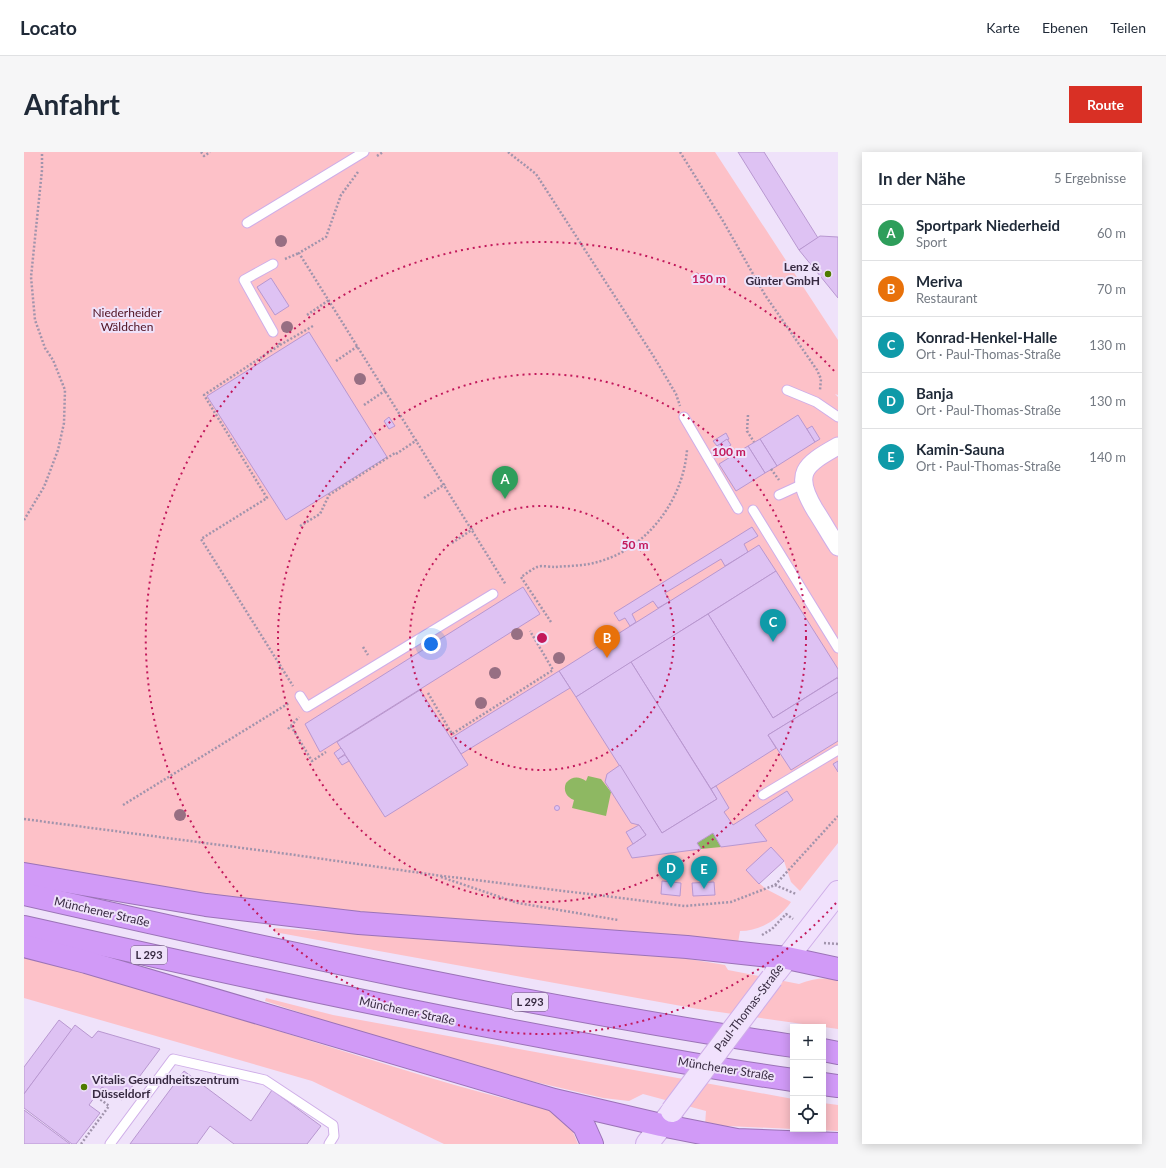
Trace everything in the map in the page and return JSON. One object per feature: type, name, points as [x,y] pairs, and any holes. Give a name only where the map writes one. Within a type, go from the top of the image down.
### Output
[{"type":"highway","points":[[24,874],[206,905],[359,923],[687,946],[787,958],[838,969]]},
{"type":"highway","name":"Münchener Straße","points":[[24,894],[178,929],[494,995],[688,1030],[790,1046]]},
{"type":"highway","name":"Münchener Straße","points":[[24,927],[273,984],[469,1024],[740,1073],[790,1080]]},
{"type":"highway","points":[[24,946],[93,964],[554,1100],[667,1118],[737,1140],[838,1144]]},
{"type":"highway","points":[[826,1051],[838,1053]]},
{"type":"highway","points":[[826,1084],[838,1086]]},
{"type":"highway","points":[[554,1100],[584,1126],[592,1144]]},
{"type":"main road","name":"Paul-Thomas-Straße","points":[[647,1144],[838,892]]},
{"type":"street","points":[[838,446],[815,459],[806,469],[803,484],[806,495],[838,547]]},
{"type":"lane","points":[[248,223],[364,152]]},
{"type":"lane","points":[[273,264],[244,280],[273,332]]},
{"type":"lane","points":[[787,390],[816,402],[838,417]]},
{"type":"lane","points":[[684,417],[738,509]]},
{"type":"lane","points":[[779,495],[803,484]]},
{"type":"lane","points":[[753,510],[838,648]]},
{"type":"lane","points":[[300,696],[307,707],[493,594]]},
{"type":"lane","points":[[763,795],[838,750]]},
{"type":"lane","points":[[110,1144],[173,1059],[265,1080],[333,1125],[334,1136],[329,1144]]},
{"type":"path","points":[[24,520],[44,487],[58,450],[64,423],[65,390],[53,360],[45,348],[35,320],[32,284],[42,170],[42,152]]},
{"type":"path","points":[[201,152],[204,156],[210,152]]},
{"type":"path","points":[[372,160],[383,152]]},
{"type":"path","points":[[508,152],[536,174],[665,375],[676,394],[684,417],[688,442],[686,464],[681,484],[672,502],[651,530],[632,545],[611,556],[590,564],[537,567],[521,577],[551,622]]},
{"type":"path","points":[[680,152],[723,221],[765,295],[817,370],[821,380],[821,386],[816,402]]},
{"type":"path","points":[[361,169],[341,195],[326,237],[299,253],[445,484],[506,585]]},
{"type":"path","points":[[307,315],[329,300]]},
{"type":"path","points":[[123,805],[300,696],[201,539],[267,498],[204,395],[280,345],[313,326]]},
{"type":"path","points":[[273,332],[280,345]]},
{"type":"path","points":[[336,361],[358,346]]},
{"type":"path","points":[[364,405],[386,390]]},
{"type":"path","points":[[748,415],[747,431],[754,442]]},
{"type":"path","points":[[300,526],[320,514],[329,495],[417,440]]},
{"type":"path","points":[[424,498],[445,484]]},
{"type":"path","points":[[452,543],[473,529]]},
{"type":"path","points":[[428,693],[452,734],[553,670],[530,631]]},
{"type":"path","points":[[291,726],[312,761],[326,752]]},
{"type":"path","points":[[24,820],[288,854],[434,875],[685,906],[732,902],[775,884],[838,816]]},
{"type":"path","points":[[434,875],[518,903],[621,921]]},
{"type":"path","points":[[775,884],[796,894]]},
{"type":"path","points":[[758,936],[772,930],[786,914]]},
{"type":"path","points":[[81,1144],[109,1106],[96,1096]]},
{"type":"green space","name":"Niederheider Wäldchen","points":[[24,152],[715,152],[838,340],[838,395],[835,394],[838,397],[838,843],[800,891],[791,882],[784,861],[759,883],[766,889],[791,902],[781,914],[769,923],[755,929],[740,931],[738,943],[355,911],[210,895],[24,863]]},
{"type":"green space","points":[[274,928],[659,954],[725,965],[728,970],[799,984],[818,979],[833,979],[838,980],[838,1029],[826,1027],[826,1024],[803,1024],[698,1009],[274,932]]},
{"type":"green space","points":[[24,957],[119,982],[436,1080],[553,1111],[569,1122],[578,1144],[444,1144],[312,1081],[24,998]]},
{"type":"green space","points":[[266,998],[333,1015],[790,1098],[790,1129],[705,1125],[706,1111],[643,1094],[629,1101],[603,1098],[510,1076],[399,1045],[265,1001]]},
{"type":"green space","points":[[826,1103],[838,1105],[838,1131],[826,1130]]},
{"type":"shaded area","points":[[588,776],[601,779],[611,792],[606,816],[572,808],[574,800],[566,793],[566,783],[571,779],[576,778],[581,778],[586,781]]},
{"type":"shaded area","points":[[713,833],[721,847],[701,849],[697,843]]},
{"type":"building","points":[[738,152],[764,152],[818,238],[799,250]]},
{"type":"building","name":"Lenz & Günter GmbH","points":[[820,236],[838,237],[838,298],[799,250]]},
{"type":"building","points":[[271,278],[289,306],[275,315],[257,287]]},
{"type":"building","points":[[309,332],[387,457],[286,520],[207,396]]},
{"type":"building","points":[[798,415],[815,442],[777,466],[760,439]]},
{"type":"building","points":[[389,417],[395,426],[389,429],[384,421]]},
{"type":"building","points":[[812,426],[820,439],[815,442],[807,429]]},
{"type":"building","points":[[726,433],[729,439],[717,446],[713,441]]},
{"type":"building","points":[[727,439],[731,445],[720,452],[717,446]]},
{"type":"building","points":[[760,439],[777,466],[765,473],[748,446]]},
{"type":"building","points":[[748,446],[765,473],[736,491],[719,464]]},
{"type":"building","points":[[752,527],[758,536],[744,544],[748,552],[725,566],[721,559],[665,593],[670,601],[658,608],[653,601],[632,614],[636,622],[630,626],[625,618],[619,621],[614,613]]},
{"type":"building","points":[[759,545],[776,571],[576,697],[559,671]]},
{"type":"building","points":[[776,571],[838,669],[838,677],[773,718],[708,614]]},
{"type":"building","points":[[523,587],[540,614],[320,752],[305,724]]},
{"type":"building","points":[[708,614],[773,718],[837,678],[838,679],[838,692],[768,735],[776,748],[711,789],[631,662]]},
{"type":"building","points":[[631,662],[717,799],[662,833],[576,697]]},
{"type":"building","points":[[559,671],[570,688],[461,754],[451,738]]},
{"type":"building","points":[[420,690],[468,765],[385,817],[337,742]]},
{"type":"building","points":[[838,692],[838,741],[791,770],[768,735]]},
{"type":"building","points":[[341,748],[345,754],[338,759],[334,753]]},
{"type":"building","points":[[345,755],[349,761],[342,765],[338,759]]},
{"type":"building","points":[[838,761],[838,772],[833,764]]},
{"type":"building","points":[[620,765],[662,833],[717,799],[711,789],[716,786],[729,808],[724,812],[733,825],[787,791],[793,800],[755,825],[767,841],[721,847],[713,833],[697,843],[701,849],[632,858],[627,848],[646,835],[639,825],[631,823],[605,782],[607,774]]},
{"type":"building","points":[[557,805],[560,808],[557,811],[554,808]]},
{"type":"building","points":[[639,825],[646,835],[633,844],[626,832]]},
{"type":"building","points":[[771,847],[784,861],[759,884],[746,870]]},
{"type":"building","points":[[662,881],[681,883],[680,896],[661,894]]},
{"type":"building","points":[[714,882],[715,895],[693,896],[692,883]]},
{"type":"building","points":[[59,1020],[72,1030],[24,1094],[24,1067]]},
{"type":"building","points":[[75,1025],[92,1038],[98,1031],[160,1049],[122,1100],[102,1087],[89,1105],[100,1113],[76,1144],[72,1144],[24,1108],[24,1094]]},
{"type":"building","points":[[184,1071],[251,1121],[272,1090],[321,1126],[307,1144],[234,1144],[210,1126],[197,1144],[130,1144]]},
{"type":"building","points":[[24,1110],[70,1144],[24,1144]]},
{"type":"place","name":"Lenz & Günter GmbH","points":[[828,274]]},
{"type":"place","name":"Sportpark Niederheid","points":[[505,499]]},
{"type":"place","name":"Konrad-Henkel-Halle","points":[[773,642]]},
{"type":"place","name":"Meriva","points":[[607,658]]},
{"type":"place","name":"Banja","points":[[671,888]]},
{"type":"place","name":"Kamin-Sauna","points":[[704,889]]},
{"type":"place","name":"Vitalis Gesundheitszentrum Düsseldorf","points":[[84,1087]]}]
